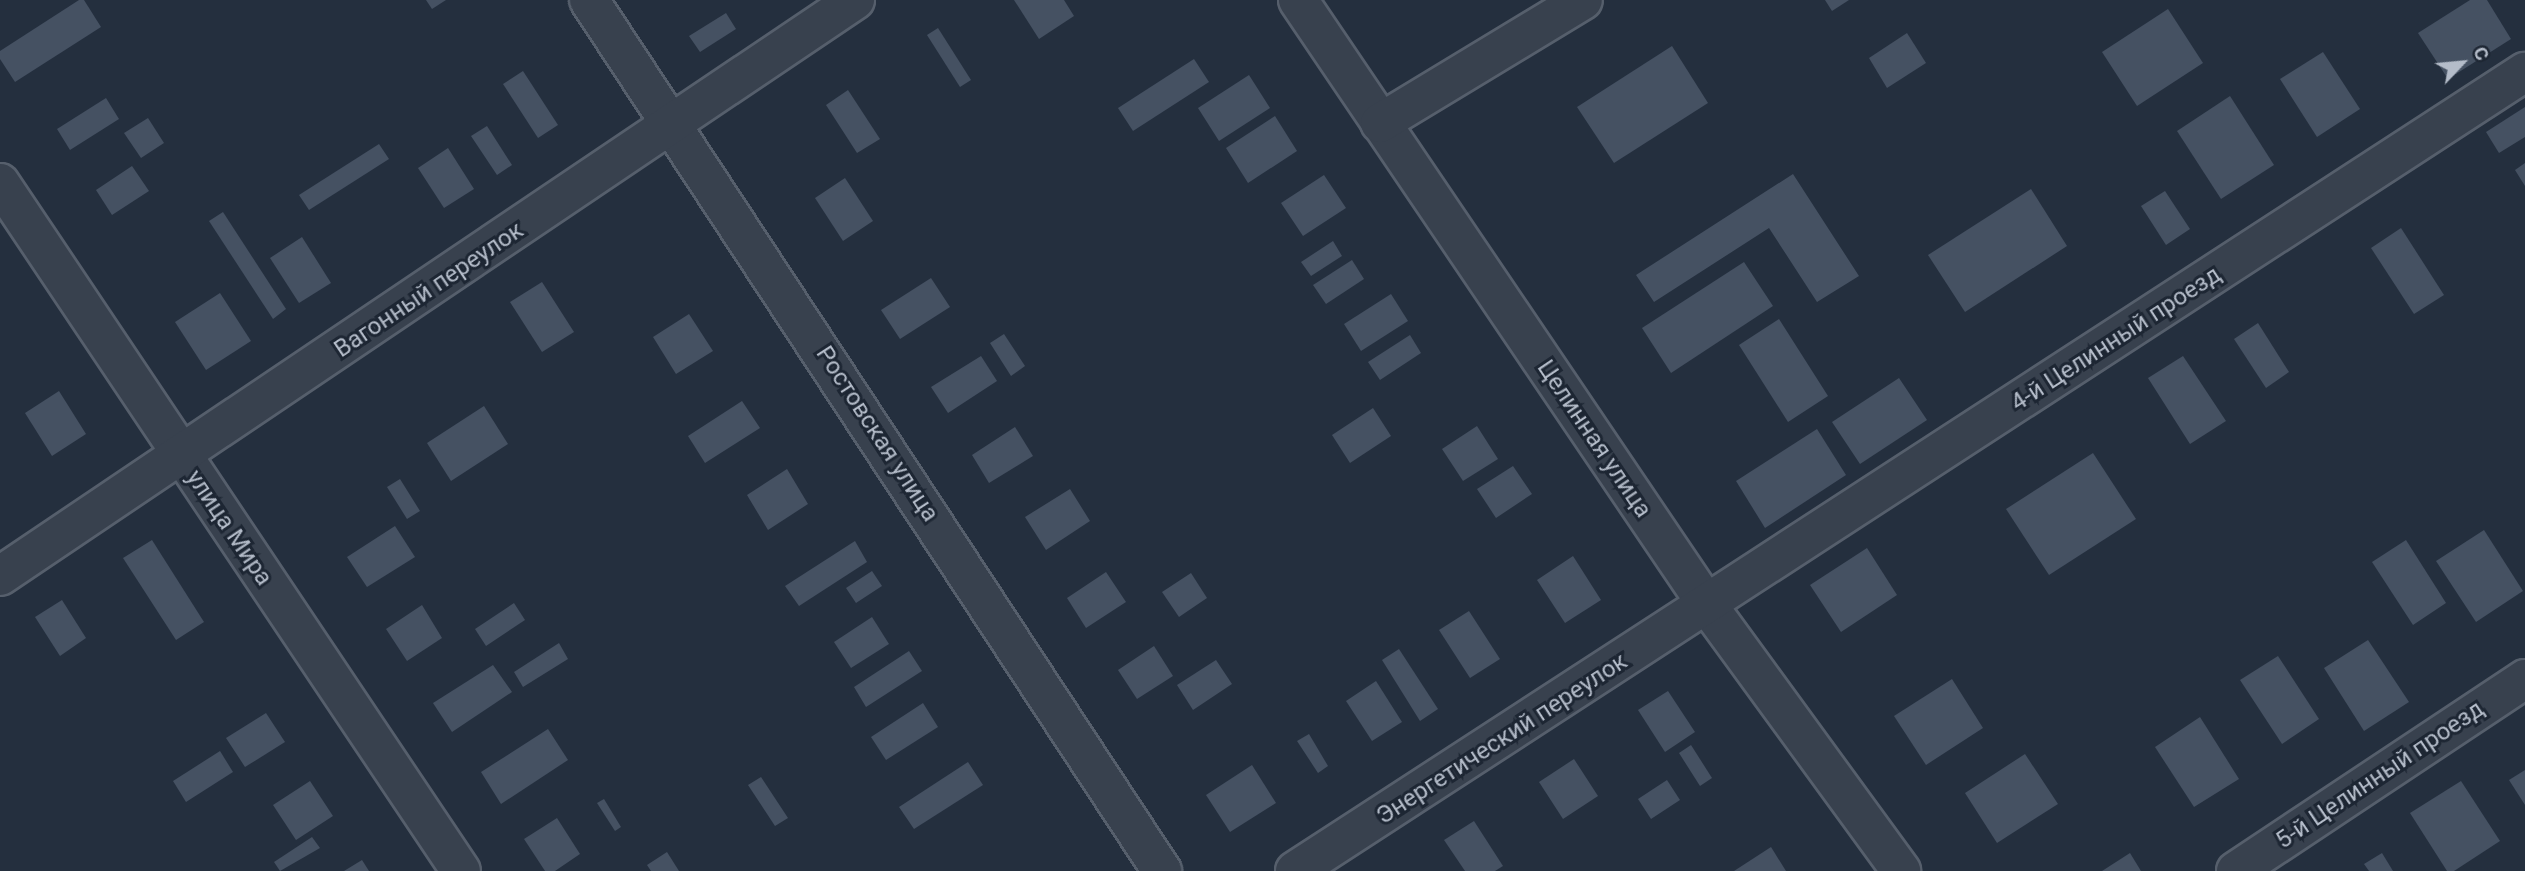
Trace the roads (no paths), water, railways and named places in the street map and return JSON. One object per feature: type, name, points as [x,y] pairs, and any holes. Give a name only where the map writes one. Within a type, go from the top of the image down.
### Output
[{"type":"street","name":"Ростовская улица","points":[[589,0],[676,125],[1162,871]]},
{"type":"street","name":"Вагонный переулок","points":[[0,576],[676,125],[855,0]]},
{"type":"street","name":"Целинная улица","points":[[1298,0],[1708,606],[1901,871]]},
{"type":"street","points":[[1380,123],[1583,0]]},
{"type":"street","name":"4-й Целинный проезд","points":[[1708,606],[2525,72]]},
{"type":"street","name":"улица Мира","points":[[0,183],[181,457],[461,871]]},
{"type":"street","name":"Энергетический переулок","points":[[1295,871],[1708,606]]},
{"type":"street","name":"5-й Целинный проезд","points":[[2236,871],[2525,679]]}]
